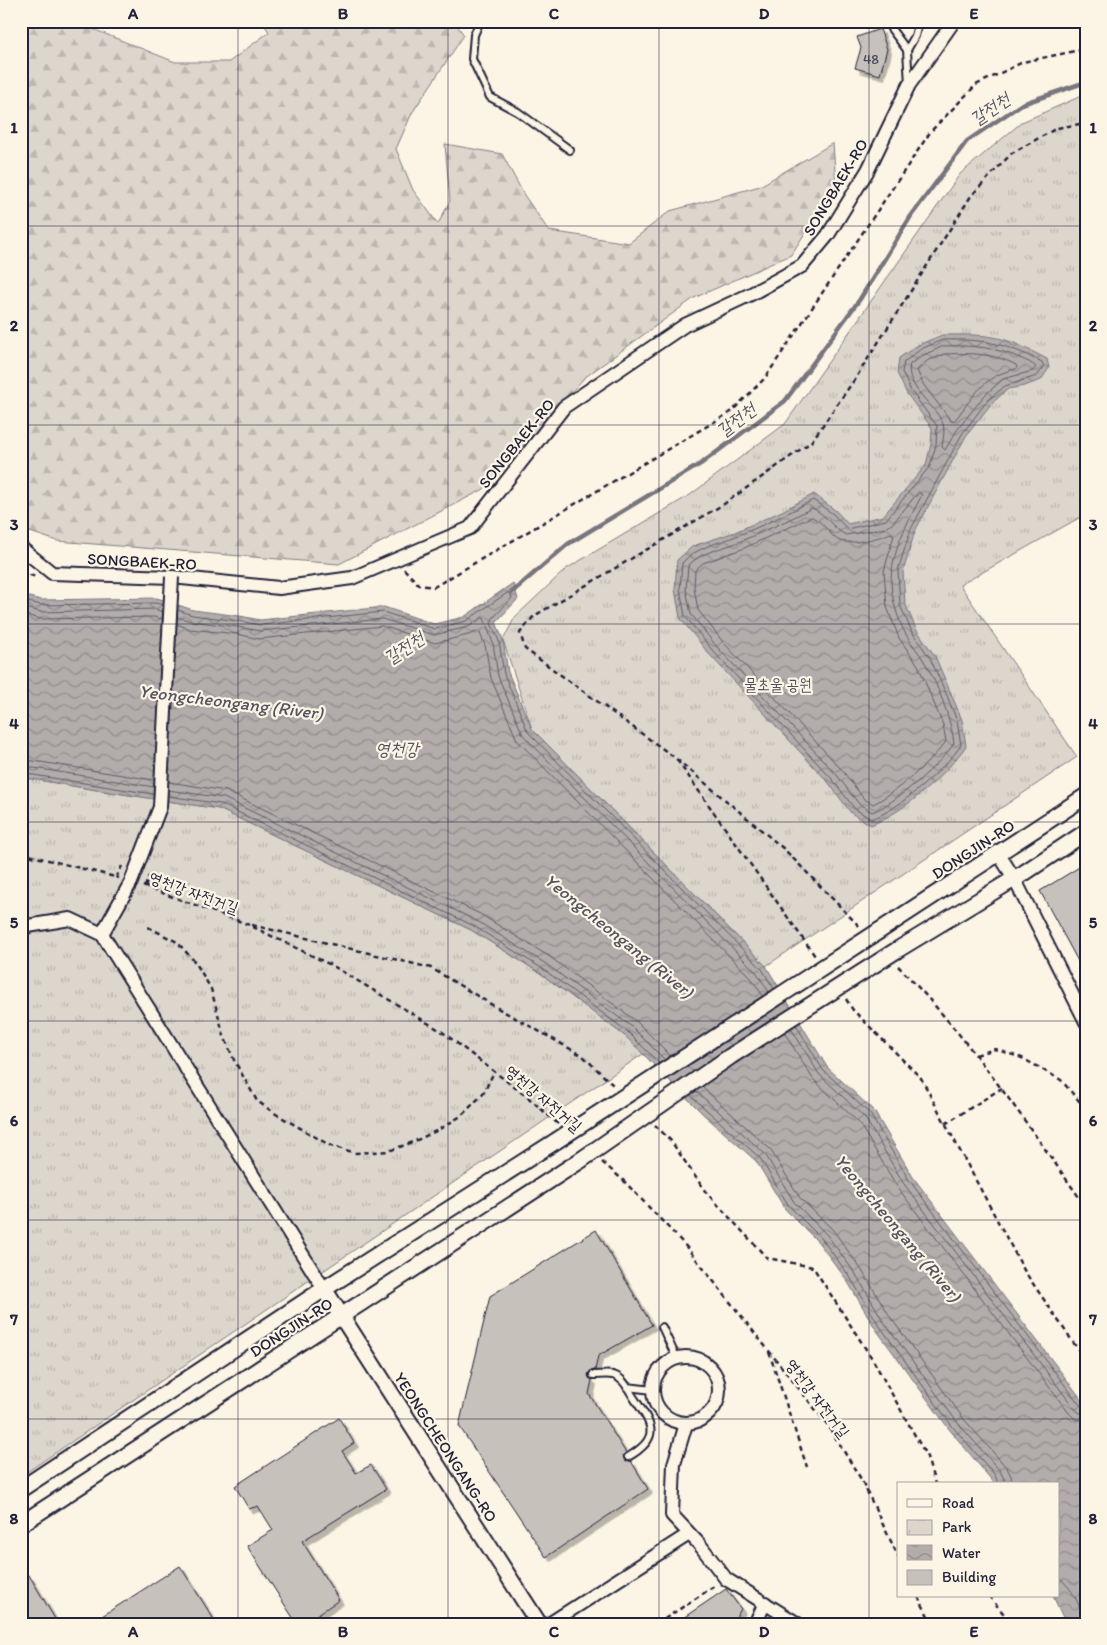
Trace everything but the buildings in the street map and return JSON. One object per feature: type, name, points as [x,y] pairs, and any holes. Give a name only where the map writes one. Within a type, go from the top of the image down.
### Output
[{"type":"street","name":"SONGBAEK-RO","points":[[21,548],[52,573],[172,577],[279,588],[352,578],[470,528],[564,407],[685,325],[752,294],[802,266],[828,235],[868,170],[909,85],[954,21]]},
{"type":"street","points":[[102,934],[131,882],[160,807],[172,577]]},
{"type":"street","name":"DONGJIN-RO","points":[[21,1489],[324,1289],[556,1141],[1086,796]]},
{"type":"street","points":[[1014,878],[1086,832]]},
{"type":"street","points":[[998,853],[1014,878],[1086,1022]]},
{"type":"street","name":"DONGJIN-RO","points":[[21,1524],[581,1160],[731,1056],[1014,878]]},
{"type":"street","points":[[21,930],[28,926],[70,919],[102,934],[324,1289]]},
{"type":"street","name":"YEONGCHEONGANG-RO","points":[[324,1289],[539,1624]]},
{"type":"street","points":[[677,1359],[699,1360],[708,1366],[715,1375],[719,1386],[714,1408],[702,1419],[686,1424],[675,1422],[666,1417],[659,1410],[654,1400],[655,1379],[660,1370],[668,1363],[677,1359]]},
{"type":"street","points":[[686,1424],[674,1464],[672,1515],[726,1579],[798,1624]]},
{"type":"street","points":[[549,1624],[689,1534]]},
{"type":"street","points":[[755,1624],[765,1603]]},
{"type":"lane","points":[[480,21],[474,34],[472,59],[490,97],[518,112],[570,150]]},
{"type":"lane","points":[[888,21],[889,26],[907,50]]},
{"type":"lane","points":[[909,85],[907,50],[915,36],[919,21]]},
{"type":"lane","points":[[662,1327],[677,1359]]},
{"type":"lane","points":[[593,1375],[613,1375],[623,1381],[650,1421],[651,1429],[644,1448],[628,1457]]},
{"type":"lane","points":[[627,1388],[653,1390]]},
{"type":"path","points":[[397,560],[419,585],[434,587],[731,412],[765,378],[931,131],[976,85],[1023,62],[1086,50]]},
{"type":"path","points":[[819,961],[674,757],[525,649],[520,633],[534,616],[724,504],[812,442],[863,368],[971,196],[1012,153],[1057,128],[1086,123]]},
{"type":"path","name":"영천강 자전거길","points":[[21,853],[131,882],[247,924],[333,966],[441,1031],[530,1099],[559,1124]]},
{"type":"path","points":[[247,924],[431,968],[583,1056],[617,1088]]},
{"type":"path","points":[[148,927],[177,942],[196,964],[211,989],[224,1036],[234,1060],[257,1101],[331,1146],[356,1153],[388,1151],[421,1138],[461,1116],[483,1094],[494,1072]]},
{"type":"path","points":[[842,994],[853,1010],[921,1078],[1025,1272],[1086,1361]]},
{"type":"path","points":[[976,1056],[995,1050],[1022,1058],[1061,1080],[1086,1109]]},
{"type":"path","points":[[945,1124],[1002,1088]]},
{"type":"path","points":[[651,1121],[672,1141],[705,1191],[767,1258],[813,1267],[873,1360],[927,1458],[934,1482]]},
{"type":"path","name":"영천강 자전거길","points":[[602,1162],[623,1180],[684,1244],[827,1424],[861,1479],[897,1554]]},
{"type":"path","points":[[768,1350],[807,1467]]},
{"type":"path","points":[[657,1624],[717,1584]]},
{"type":"path","points":[[919,1598],[932,1624]]},
{"type":"path","points":[[991,1598],[1012,1624]]},
{"type":"green space","points":[[21,21],[73,21],[175,62],[229,62],[269,32],[262,21],[454,21],[464,35],[412,113],[396,149],[413,190],[438,224],[450,201],[445,144],[502,154],[524,195],[549,231],[629,243],[670,211],[760,186],[833,143],[836,185],[791,255],[694,298],[584,378],[484,489],[339,564],[57,541],[21,529]]},
{"type":"green space","name":"물초울 공원","points":[[1086,94],[1086,514],[960,585],[1077,757],[766,966],[532,729],[503,640],[515,617],[566,569],[690,495],[785,424],[960,174],[1022,122]]},
{"type":"green space","points":[[21,777],[219,809],[471,930],[540,973],[625,1036],[643,1054],[21,1476]]},
{"type":"water","points":[[942,335],[980,335],[1007,340],[1047,359],[1049,368],[1041,380],[1008,389],[991,404],[966,436],[915,531],[903,572],[905,603],[916,629],[935,656],[962,720],[966,746],[947,769],[923,792],[897,811],[871,825],[851,813],[828,782],[709,654],[680,618],[675,589],[677,560],[693,546],[735,532],[814,494],[836,511],[848,524],[883,516],[926,465],[931,444],[932,428],[907,394],[897,373],[899,358],[918,345]]},
{"type":"water","name":"영천강","points":[[513,583],[518,599],[496,622],[503,640],[508,672],[532,729],[766,966],[827,1067],[874,1111],[913,1177],[1086,1405],[1086,1624],[1066,1624],[1054,1598],[1060,1598],[1060,1482],[993,1482],[949,1429],[875,1328],[846,1279],[818,1242],[785,1209],[756,1161],[703,1114],[625,1036],[540,973],[471,930],[219,809],[21,777],[21,595],[41,600],[157,598],[193,610],[260,620],[384,607],[434,624],[464,617]]},
{"type":"waterway","name":"갈전천","points":[[511,593],[568,544],[702,463],[785,401],[860,299],[911,216],[967,141],[1022,104],[1080,84],[1086,84]]},
{"type":"water label","name":"Yeongcheongang (River)","points":[[231,702]]},
{"type":"water label","name":"Yeongcheongang (River)","points":[[619,936]]},
{"type":"water label","name":"Yeongcheongang (River)","points":[[898,1228]]}]
